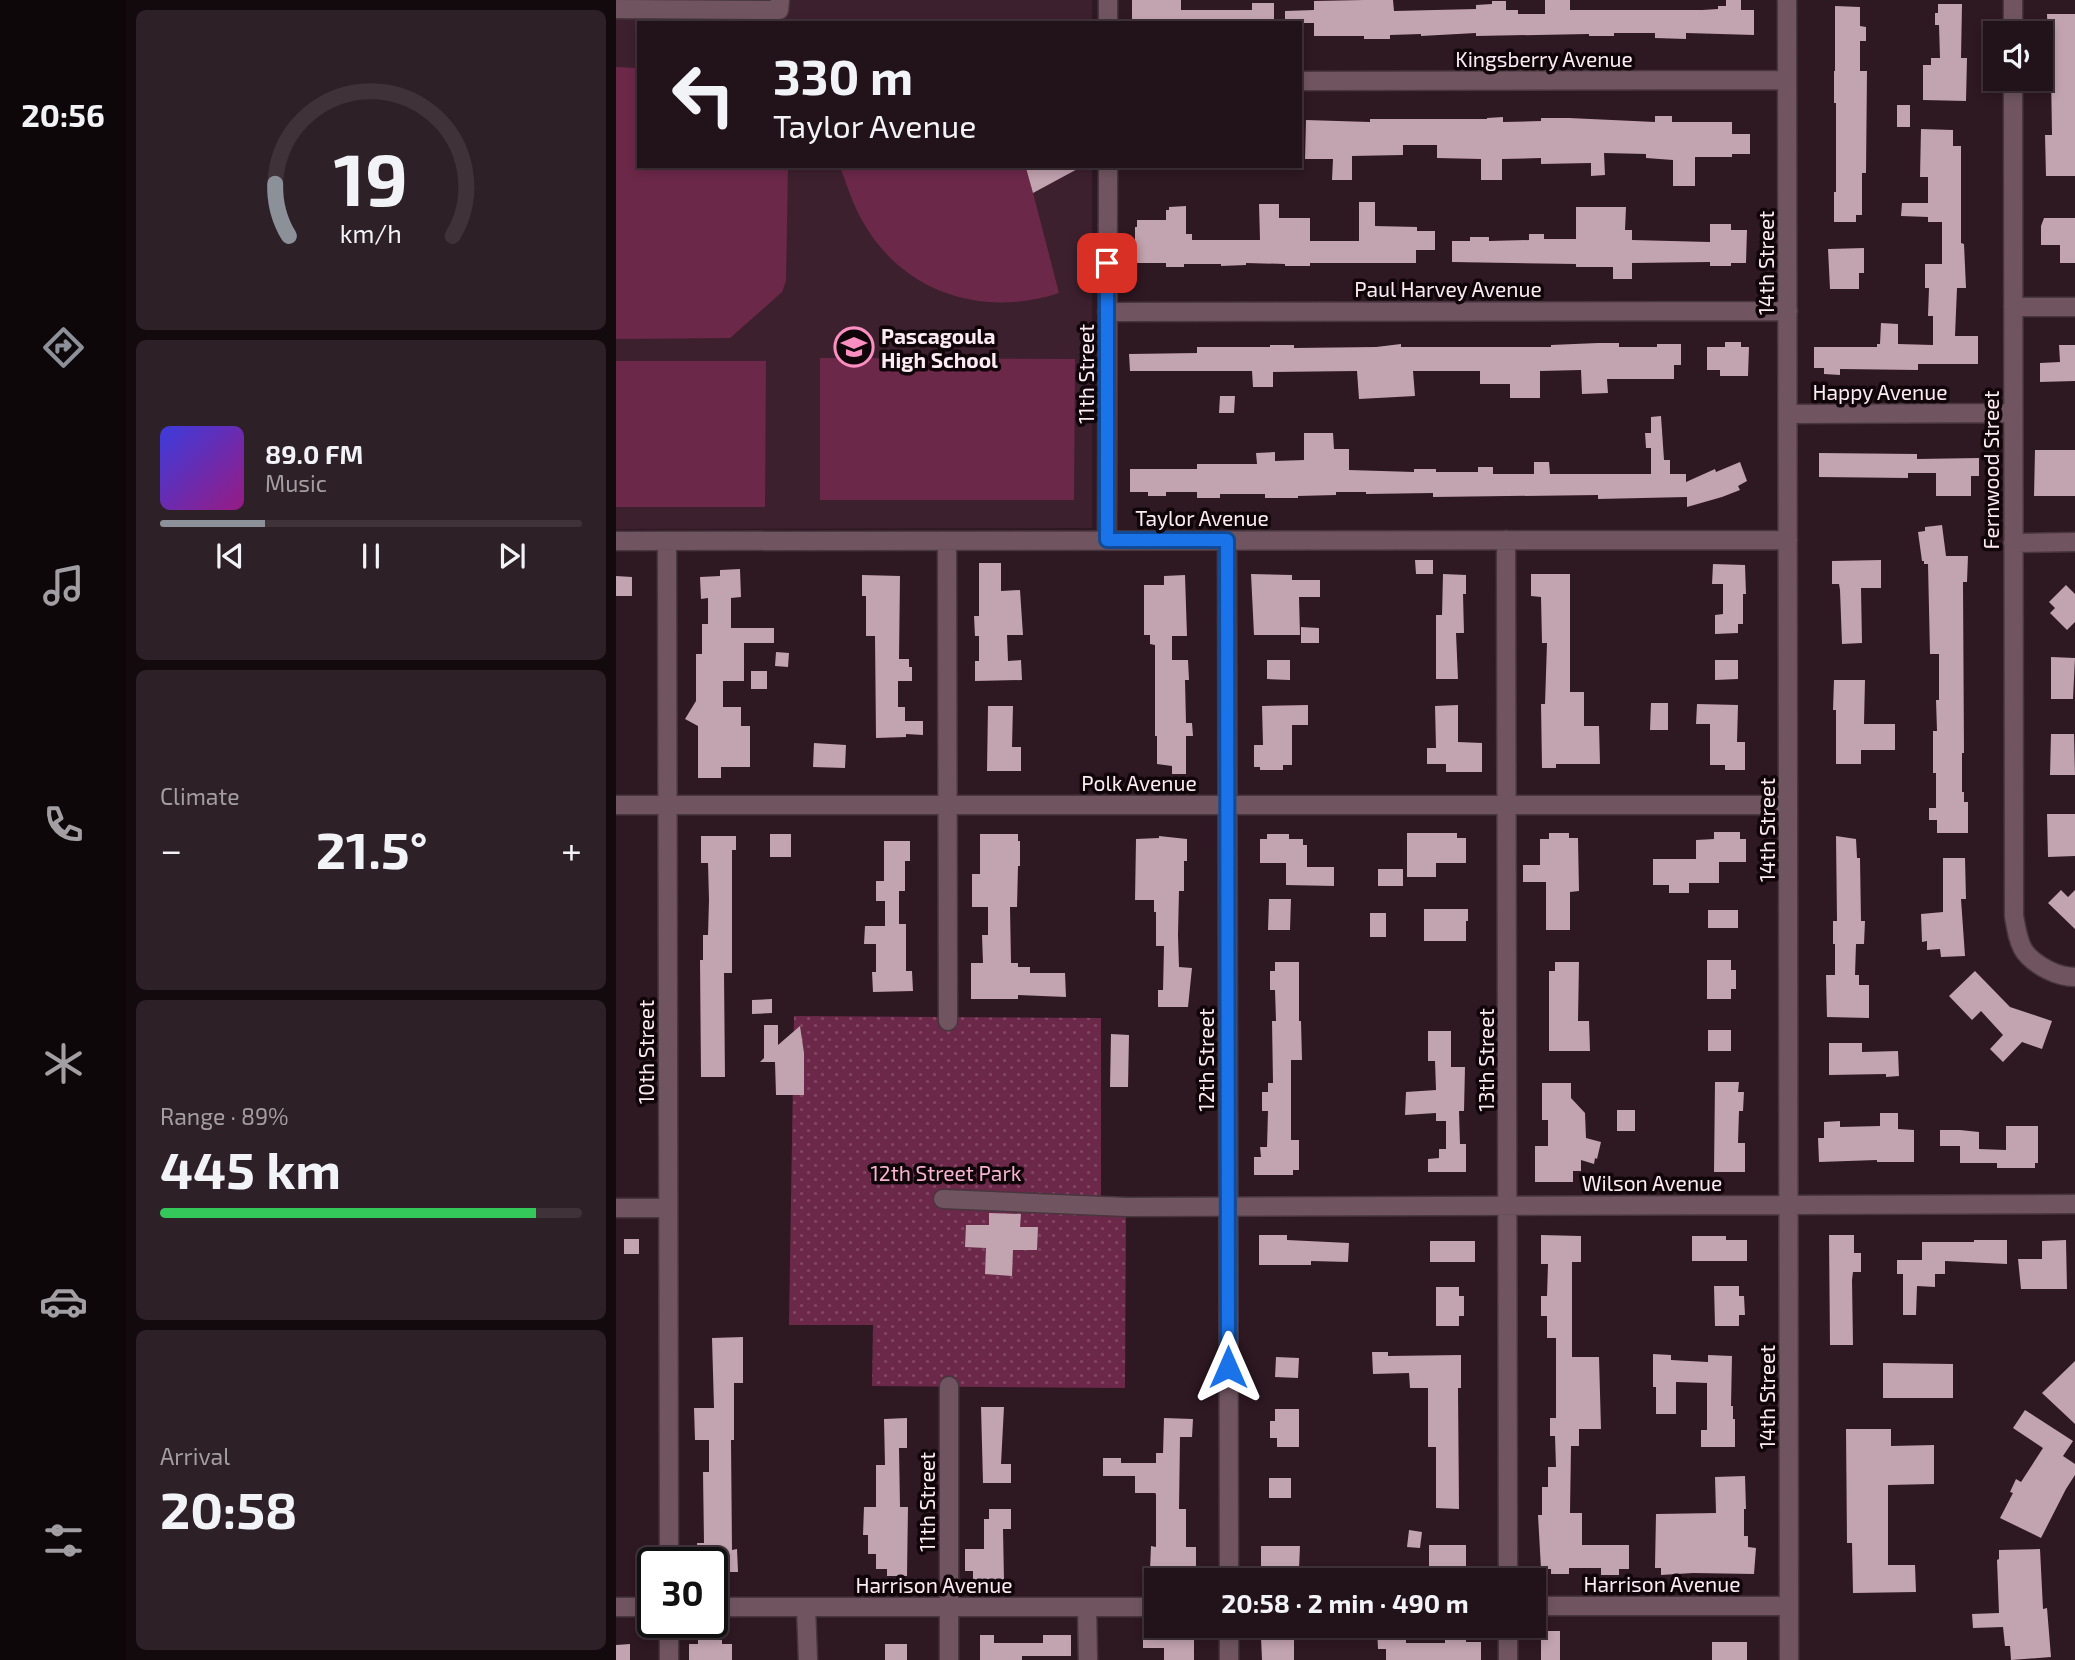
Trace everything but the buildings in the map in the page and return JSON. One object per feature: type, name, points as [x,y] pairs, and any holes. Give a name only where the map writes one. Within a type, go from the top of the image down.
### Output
[{"type":"street","points":[[616,9],[779,10],[780,0]]},
{"type":"street","points":[[1108,0],[1108,21]]},
{"type":"street","name":"14th Street","points":[[1787,0],[1789,1660]]},
{"type":"street","points":[[2012,0],[2012,21]]},
{"type":"street","name":"Kingsberry Avenue","points":[[1302,81],[1787,80]]},
{"type":"street","name":"Fernwood Street","points":[[2013,91],[2014,916],[2017,937],[2025,954],[2033,962],[2053,972],[2075,977]]},
{"type":"street","name":"11th Street","points":[[1107,540],[1108,168]]},
{"type":"street","points":[[2013,307],[2075,307]]},
{"type":"street","name":"Paul Harvey Avenue","points":[[1107,312],[1788,311]]},
{"type":"street","name":"Happy Avenue","points":[[1788,414],[2013,414]]},
{"type":"street","name":"12th Street","points":[[1227,540],[1229,1568]]},
{"type":"street","name":"13th Street","points":[[1506,540],[1508,1568]]},
{"type":"street","name":"Taylor Avenue","points":[[616,541],[1788,540]]},
{"type":"street","name":"10th Street","points":[[667,541],[669,1547]]},
{"type":"street","points":[[947,541],[948,1021]]},
{"type":"street","points":[[2013,543],[2075,542]]},
{"type":"street","name":"Polk Avenue","points":[[616,805],[1788,804]]},
{"type":"street","name":"Wilson Avenue","points":[[943,1199],[1126,1207],[2075,1204]]},
{"type":"street","points":[[616,1208],[667,1208]]},
{"type":"street","name":"11th Street","points":[[948,1386],[949,1660]]},
{"type":"street","name":"Harrison Avenue","points":[[1546,1606],[1789,1606]]},
{"type":"street","points":[[616,1607],[637,1607]]},
{"type":"street","name":"Harrison Avenue","points":[[728,1607],[1144,1607]]},
{"type":"street","points":[[806,1607],[808,1660]]},
{"type":"street","points":[[1087,1607],[1088,1660]]},
{"type":"street","points":[[669,1638],[669,1660]]},
{"type":"street","points":[[1229,1638],[1229,1660]]},
{"type":"street","points":[[1508,1638],[1508,1660]]},
{"type":"shaded area","name":"Pascagoula High School","points":[[616,0],[1092,0],[1092,21],[637,21],[637,168],[1092,168],[1092,528],[616,529]]},
{"type":"green space","points":[[616,67],[637,68],[637,168],[788,168],[786,281],[782,292],[730,338],[616,339]]},
{"type":"green space","points":[[840,168],[1027,168],[1059,293],[1030,300],[974,300],[923,282],[900,267],[880,246],[853,202]]},
{"type":"green space","points":[[820,358],[1075,359],[1074,500],[820,500]]},
{"type":"green space","points":[[616,361],[766,361],[765,507],[616,507]]},
{"type":"green space","name":"12th Street Park","points":[[794,1016],[1101,1018],[1101,1212],[1126,1213],[1125,1388],[872,1386],[873,1325],[789,1325]]},
{"type":"place","name":"Pascagoula High School","points":[[854,347]]},
{"type":"route","points":[[1107,263],[1107,540],[1227,540],[1228,1367]]}]
